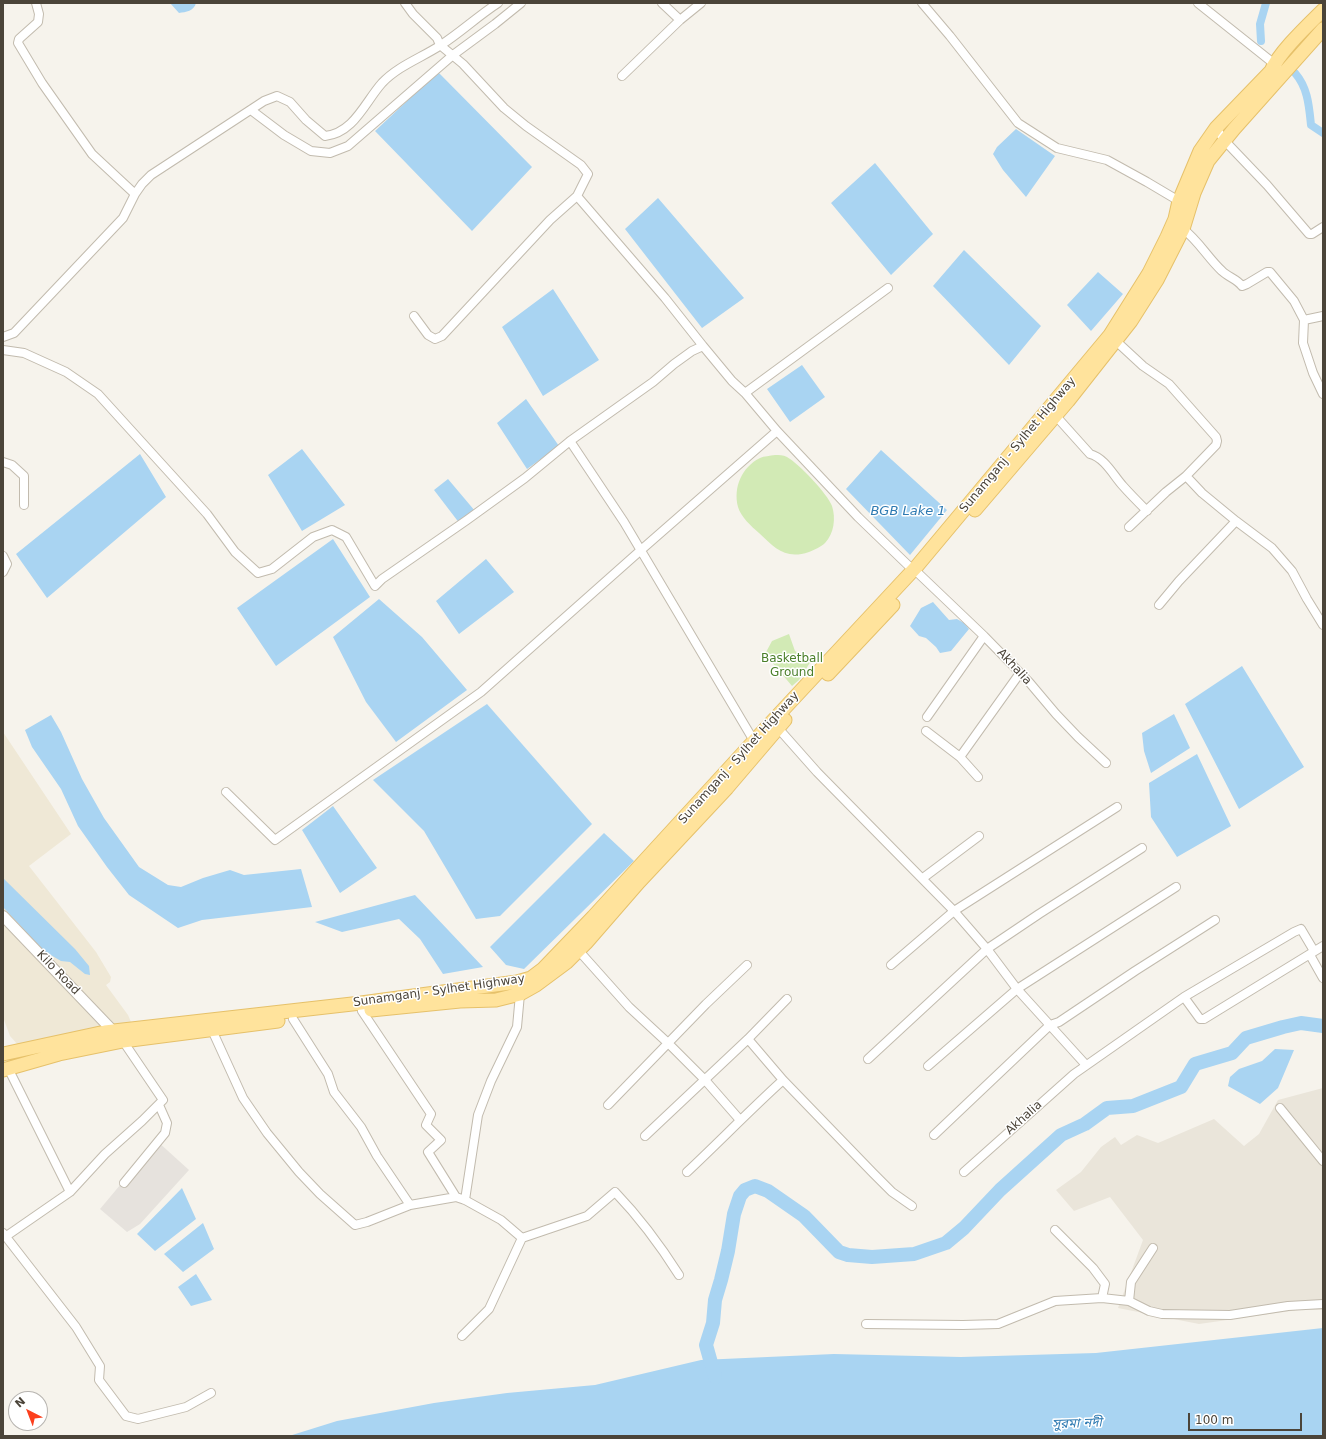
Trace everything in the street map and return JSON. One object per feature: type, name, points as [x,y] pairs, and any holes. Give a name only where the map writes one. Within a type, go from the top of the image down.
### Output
[{"type":"main road","name":"Sunamganj - Sylhet Highway","points":[[3,1054],[109,1031],[361,1003],[516,982],[531,978],[543,969],[593,917],[754,741],[916,572],[932,558],[1068,401],[1131,321],[1157,280],[1183,229],[1194,193],[1208,161],[1279,68],[1303,30],[1323,10]]},
{"type":"main road","name":"Sunamganj - Sylhet Highway","points":[[6,1069],[59,1054],[123,1040],[362,1011],[460,1001],[496,1000],[520,994],[554,972],[579,950],[639,882],[727,788],[916,572],[1110,335],[1149,273],[1175,219],[1179,201],[1200,151],[1216,128],[1271,71],[1279,68],[1323,29]]},
{"type":"street","points":[[36,3],[39,14],[38,22],[18,39],[18,43],[42,83],[92,154],[135,194]]},
{"type":"street","points":[[405,3],[413,14],[436,38],[440,45],[453,55],[504,108],[520,122],[581,164],[588,174],[577,196],[550,220],[442,336],[435,339],[428,335],[414,316]]},
{"type":"street","points":[[3,337],[14,333],[123,218],[135,194],[151,175],[264,101],[277,96],[290,102],[306,120],[325,136],[334,135],[356,119],[381,84],[392,73],[440,45],[498,3]]},
{"type":"street","points":[[250,110],[284,135],[311,151],[330,153],[348,146],[453,55],[495,24],[520,3]]},
{"type":"street","points":[[662,3],[680,20]]},
{"type":"street","points":[[622,76],[680,20],[701,3]]},
{"type":"street","points":[[922,3],[950,36],[1018,123],[1057,148],[1107,160],[1179,201]]},
{"type":"street","points":[[1198,3],[1279,68]]},
{"type":"street","points":[[1216,128],[1224,140],[1310,234],[1323,228]]},
{"type":"street","name":"Akhalia","points":[[577,196],[665,298],[732,381],[745,393],[777,431],[858,517],[984,636],[1020,673],[1056,714],[1106,763]]},
{"type":"street","points":[[1183,229],[1190,234],[1223,273],[1239,282],[1242,286],[1267,272],[1270,272],[1294,301],[1304,320],[1303,343],[1313,373],[1323,394]]},
{"type":"street","points":[[745,393],[888,288]]},
{"type":"street","points":[[1304,320],[1323,316]]},
{"type":"street","points":[[1116,341],[1143,366],[1169,384],[1216,437],[1217,441],[1216,446],[1186,476],[1171,487],[1129,527]]},
{"type":"street","points":[[3,350],[24,353],[66,372],[98,394],[207,514],[235,552],[258,573],[272,569],[313,537],[332,530],[346,537],[375,586],[382,579],[525,478],[570,441],[653,382],[674,364],[692,351],[703,346]]},
{"type":"street","points":[[1055,415],[1090,454],[1098,456],[1104,462],[1122,485],[1146,511]]},
{"type":"street","points":[[226,792],[275,840],[482,692],[777,431]]},
{"type":"street","points":[[570,441],[624,522],[754,741]]},
{"type":"street","points":[[3,462],[12,465],[24,476],[24,505]]},
{"type":"street","points":[[1186,476],[1199,490],[1236,521],[1272,548],[1292,571],[1323,625]]},
{"type":"street","points":[[1158,605],[1236,521]]},
{"type":"street","points":[[3,556],[7,564],[3,572]]},
{"type":"street","points":[[927,717],[984,636]]},
{"type":"street","points":[[960,757],[1020,673]]},
{"type":"street","points":[[778,728],[817,772],[954,911],[987,949],[1017,989],[1086,1065]]},
{"type":"street","points":[[926,731],[960,757],[978,777]]},
{"type":"street","points":[[891,965],[954,911],[1117,807]]},
{"type":"street","points":[[923,878],[979,836]]},
{"type":"street","points":[[868,1059],[987,949],[1142,848]]},
{"type":"street","points":[[928,1066],[1017,989],[1176,887]]},
{"type":"street","name":"Kilo Road","points":[[3,916],[109,1031]]},
{"type":"street","points":[[934,1135],[1050,1025],[1059,1022],[1135,970],[1215,920]]},
{"type":"street","name":"Kilo Road","points":[[3,925],[109,1031]]},
{"type":"street","name":"Akhalia","points":[[964,1172],[1074,1074],[1184,997],[1301,929],[1312,953]]},
{"type":"street","points":[[1184,997],[1200,1019],[1204,1019],[1323,946]]},
{"type":"street","points":[[579,950],[628,1008],[669,1044],[705,1080],[740,1120]]},
{"type":"street","points":[[1312,953],[1323,978]]},
{"type":"street","points":[[608,1105],[669,1044],[706,1004],[748,965]]},
{"type":"street","points":[[465,1200],[478,1114],[491,1081],[517,1027],[520,994]]},
{"type":"street","points":[[645,1136],[748,1039],[787,999]]},
{"type":"street","points":[[362,1011],[431,1114],[426,1125],[441,1140],[428,1152],[456,1197]]},
{"type":"street","points":[[293,1019],[328,1074],[334,1092],[361,1127],[377,1156],[410,1205]]},
{"type":"street","points":[[212,1030],[243,1098],[267,1133],[299,1172],[320,1194],[355,1224],[367,1222],[410,1205],[456,1197],[465,1200],[500,1220],[522,1238]]},
{"type":"street","points":[[748,1039],[783,1080],[892,1192],[912,1206]]},
{"type":"street","points":[[123,1040],[163,1100],[105,1154],[70,1192],[4,1235],[76,1327],[100,1366],[99,1380],[126,1416],[138,1419],[186,1407],[211,1393]]},
{"type":"street","points":[[6,1069],[70,1192]]},
{"type":"street","points":[[687,1172],[783,1080]]},
{"type":"street","points":[[124,1183],[165,1133],[167,1124],[159,1105]]},
{"type":"street","points":[[1280,1108],[1323,1161]]},
{"type":"street","points":[[462,1336],[489,1309],[522,1238],[586,1216],[615,1192],[661,1247],[679,1275]]},
{"type":"street","points":[[1055,1230],[1093,1268],[1105,1284],[1102,1298]]},
{"type":"street","points":[[1129,1301],[1131,1282],[1153,1248]]},
{"type":"street","points":[[866,1324],[998,1324],[1055,1301],[1102,1298],[1129,1301],[1149,1311],[1162,1314],[1230,1315],[1288,1306],[1323,1304]]},
{"type":"shaded area","points":[[3,732],[71,834],[29,866],[96,952],[111,977],[110,982],[106,985],[128,1015],[131,1022],[130,1024],[19,1046],[10,1036],[3,1017]]},
{"type":"shaded area","points":[[1323,1088],[1323,1310],[1298,1310],[1199,1324],[1118,1308],[1143,1240],[1110,1197],[1074,1211],[1056,1190],[1081,1172],[1101,1147],[1115,1137],[1121,1145],[1137,1135],[1158,1143],[1214,1119],[1244,1146],[1259,1134],[1278,1100]]},
{"type":"shaded area","points":[[157,1141],[189,1170],[140,1224],[127,1232],[100,1209]]},
{"type":"green space","points":[[782,455],[792,460],[819,487],[832,506],[834,521],[832,531],[828,539],[823,544],[809,552],[793,555],[776,548],[747,521],[741,514],[738,507],[738,485],[744,472],[760,458]]},
{"type":"green space","name":"Basketball Ground","points":[[789,634],[795,651],[811,661],[799,680],[792,686],[765,654],[772,641]]},
{"type":"water","points":[[170,3],[196,3],[192,9],[187,12],[179,13]]},
{"type":"water","points":[[438,72],[532,167],[472,231],[375,131]]},
{"type":"water","points":[[1016,129],[1055,156],[1026,197],[1003,170],[993,154],[997,147]]},
{"type":"water","points":[[875,163],[933,234],[891,275],[831,203]]},
{"type":"water","points":[[658,198],[744,298],[702,328],[625,229]]},
{"type":"water","points":[[964,250],[1041,326],[1009,365],[933,286]]},
{"type":"water","points":[[1098,272],[1123,294],[1091,331],[1067,305]]},
{"type":"water","points":[[553,289],[599,360],[543,396],[502,327]]},
{"type":"water","points":[[802,365],[825,397],[790,422],[767,389]]},
{"type":"water","points":[[526,399],[559,446],[527,469],[497,423]]},
{"type":"water","points":[[302,449],[345,505],[302,531],[268,475]]},
{"type":"water","name":"BGB Lake 1","points":[[881,450],[947,510],[910,555],[846,489]]},
{"type":"water","points":[[140,454],[166,497],[47,598],[16,554]]},
{"type":"water","points":[[448,479],[475,511],[460,524],[434,490]]},
{"type":"water","points":[[333,539],[370,597],[276,666],[237,608]]},
{"type":"water","points":[[486,559],[514,592],[459,634],[436,601]]},
{"type":"water","points":[[379,599],[422,637],[467,690],[396,742],[366,702],[333,637]]},
{"type":"water","points":[[933,602],[949,620],[957,619],[964,623],[969,629],[951,651],[940,653],[926,638],[919,636],[910,626],[921,608]]},
{"type":"water","points":[[1242,666],[1304,767],[1239,809],[1185,704]]},
{"type":"water","points":[[487,704],[592,824],[500,916],[476,919],[424,831],[373,780]]},
{"type":"water","points":[[1174,714],[1190,748],[1151,773],[1144,751],[1142,733]]},
{"type":"water","points":[[51,715],[61,732],[82,779],[104,818],[139,867],[168,885],[181,887],[203,878],[230,870],[244,875],[301,869],[312,907],[202,920],[178,928],[129,895],[78,826],[61,789],[32,747],[25,730]]},
{"type":"water","points":[[1197,754],[1231,826],[1177,857],[1151,817],[1149,783]]},
{"type":"water","points":[[333,806],[377,868],[340,893],[302,830]]},
{"type":"water","points":[[604,833],[634,861],[524,969],[506,965],[490,947]]},
{"type":"water","points":[[3,878],[75,949],[89,966],[90,975],[85,974],[70,962],[61,961],[44,951],[3,907]]},
{"type":"water","points":[[415,895],[483,967],[443,974],[420,939],[399,919],[342,932],[315,922]]},
{"type":"water","points":[[1275,1049],[1294,1050],[1278,1088],[1260,1104],[1228,1086],[1230,1077],[1239,1069],[1262,1061]]},
{"type":"water","points":[[182,1188],[196,1219],[155,1251],[137,1234]]},
{"type":"water","points":[[203,1223],[214,1249],[183,1272],[164,1254]]},
{"type":"water","points":[[196,1274],[212,1300],[191,1306],[178,1287]]},
{"type":"water","name":"সুরমা নদী","points":[[1323,1328],[1323,1436],[289,1436],[337,1421],[434,1403],[507,1393],[595,1385],[701,1360],[834,1354],[961,1357],[1096,1353]]},
{"type":"waterway","points":[[1261,41],[1260,24],[1266,3]]},
{"type":"waterway","points":[[1295,73],[1305,91],[1311,125],[1323,133]]},
{"type":"waterway","points":[[715,1377],[706,1345],[713,1323],[715,1300],[728,1251],[734,1214],[740,1196],[745,1190],[755,1186],[768,1191],[804,1216],[839,1252],[848,1255],[872,1257],[914,1254],[946,1243],[964,1228],[1000,1190],[1061,1135],[1085,1124],[1107,1108],[1133,1106],[1181,1087],[1195,1064],[1232,1053],[1246,1038],[1301,1023],[1323,1026]]}]
